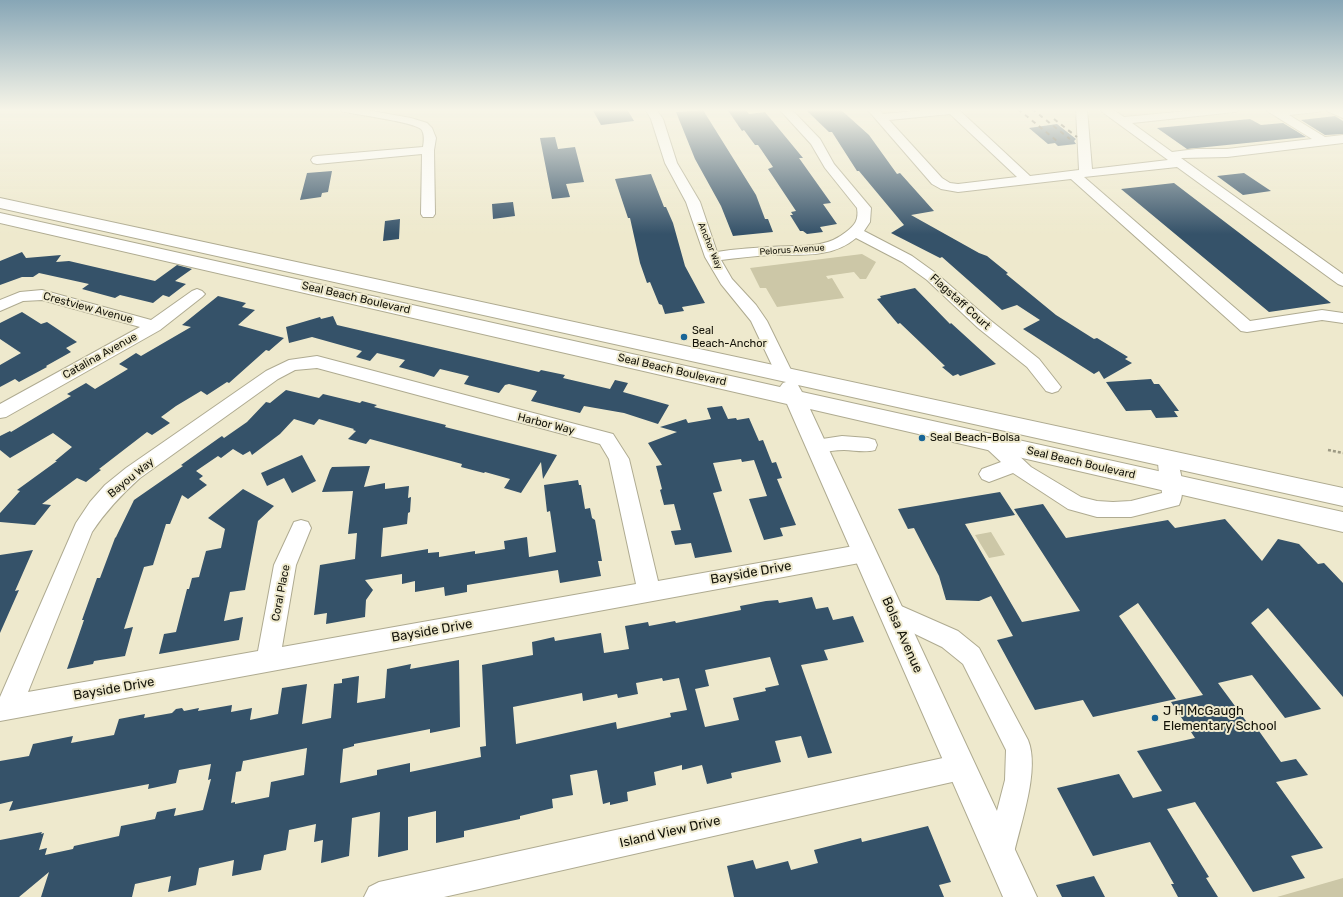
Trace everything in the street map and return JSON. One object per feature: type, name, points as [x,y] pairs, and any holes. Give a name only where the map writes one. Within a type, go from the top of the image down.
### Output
[{"type":"main road","name":"Seal Beach Boulevard","points":[[0,203],[1343,497]]},
{"type":"main road","name":"Seal Beach Boulevard","points":[[0,218],[1343,522]]},
{"type":"main road","name":"Bolsa Avenue","points":[[784,374],[1020,897]]},
{"type":"street","points":[[317,160],[418,151]]},
{"type":"street","points":[[428,151],[428,214]]},
{"type":"street","name":"Anchor Way","points":[[667,151],[671,163],[693,202],[712,257],[726,281],[750,308],[759,321],[784,374]]},
{"type":"street","name":"Pelorus Avenue","points":[[712,257],[771,251],[804,251],[833,247],[843,243],[863,224],[866,216],[864,208],[829,165],[821,151]]},
{"type":"street","points":[[910,151],[932,176],[946,186],[958,188],[1080,175],[1175,159],[1196,153],[1227,153],[1247,151]]},
{"type":"street","points":[[996,151],[1028,181]]},
{"type":"street","points":[[1080,151],[1080,175],[1247,326],[1322,315],[1343,318]]},
{"type":"street","points":[[1164,151],[1343,281]]},
{"type":"street","name":"Flagstaff Court","points":[[854,232],[907,259],[932,276],[984,324],[1033,363],[1052,387]]},
{"type":"street","name":"Catalina Avenue","points":[[0,412],[154,326],[197,294]]},
{"type":"street","name":"Crestview Avenue","points":[[0,306],[20,297],[42,295],[154,326]]},
{"type":"street","name":"Bayou Way","points":[[5,708],[83,528],[112,491],[133,473],[282,369],[293,364],[317,362],[333,367]]},
{"type":"street","name":"Harbor Way","points":[[333,367],[606,440],[619,459],[649,591]]},
{"type":"street","points":[[992,442],[1024,472],[1075,503],[1097,509],[1131,509],[1172,498],[1172,483],[1167,459]]},
{"type":"street","points":[[816,446],[842,443],[868,445]]},
{"type":"street","points":[[989,474],[1016,465]]},
{"type":"street","name":"Coral Place","points":[[268,661],[285,565],[301,528]]},
{"type":"street","name":"Bayside Drive","points":[[5,708],[865,553]]},
{"type":"street","points":[[892,612],[950,639],[971,656],[1019,749],[1018,780],[1000,853]]},
{"type":"street","name":"Island View Drive","points":[[379,897],[961,767]]},
{"type":"path","points":[[1328,450],[1343,453]]},
{"type":"shaded area","points":[[862,254],[876,262],[866,279],[860,279],[854,272],[826,276],[828,279],[832,278],[844,298],[777,307],[766,288],[760,288],[750,268]]},
{"type":"shaded area","points":[[991,532],[1005,555],[989,558],[975,535]]},
{"type":"shaded area","points":[[1343,878],[1343,897],[1277,897]]},
{"type":"building","points":[[543,151],[576,151],[584,182],[566,184],[570,197],[552,199]]},
{"type":"building","points":[[692,151],[728,151],[756,195],[765,219],[768,219],[773,232],[733,236],[721,206]]},
{"type":"building","points":[[762,151],[797,151],[803,158],[799,158],[831,203],[823,204],[837,224],[820,227],[823,232],[807,234],[800,231],[790,215],[793,215],[791,212],[796,211],[768,169],[773,167]]},
{"type":"building","points":[[844,151],[880,151],[897,174],[900,173],[934,211],[911,215],[987,256],[1008,273],[1006,274],[1056,315],[1094,339],[1097,338],[1128,357],[1125,359],[1132,363],[1104,379],[1099,371],[1094,374],[1023,329],[1040,320],[1017,305],[1002,310],[942,257],[940,258],[891,233],[904,225],[859,171],[857,171]]},
{"type":"building","points":[[332,171],[328,192],[322,193],[321,197],[300,200],[307,173]]},
{"type":"building","points":[[1244,173],[1271,191],[1243,195],[1217,176]]},
{"type":"building","points":[[651,174],[664,207],[666,207],[673,223],[685,266],[705,303],[682,307],[684,311],[665,314],[650,282],[647,283],[640,263],[630,218],[628,218],[615,179]]},
{"type":"building","points":[[1174,183],[1331,303],[1269,312],[1121,189]]},
{"type":"building","points":[[513,202],[515,216],[493,219],[492,204]]},
{"type":"building","points":[[400,219],[399,239],[383,241],[385,221]]},
{"type":"building","points":[[22,252],[26,258],[61,255],[56,262],[69,261],[155,281],[177,265],[192,269],[175,281],[186,284],[169,297],[163,295],[153,303],[120,295],[115,298],[82,289],[89,284],[39,273],[33,277],[22,277],[0,285],[0,261]]},
{"type":"building","points":[[915,288],[950,324],[951,323],[996,364],[960,376],[958,374],[953,376],[942,367],[945,366],[900,323],[898,324],[877,299],[881,298],[880,296]]},
{"type":"building","points":[[218,296],[246,303],[242,307],[255,310],[238,325],[284,338],[269,351],[266,350],[229,383],[227,382],[207,395],[201,391],[176,406],[161,417],[170,423],[152,435],[147,432],[99,469],[101,470],[86,482],[77,478],[42,504],[51,505],[35,525],[0,522],[0,513],[20,491],[17,490],[57,461],[55,461],[72,447],[53,433],[10,458],[0,450],[0,436],[10,431],[11,432],[71,396],[67,394],[86,383],[95,389],[128,369],[119,364],[136,353],[141,356],[191,327],[182,325]]},
{"type":"building","points":[[22,312],[41,324],[47,322],[77,342],[66,348],[71,352],[46,366],[47,367],[19,382],[15,379],[0,387],[0,365],[21,353],[0,339],[0,323]]},
{"type":"building","points":[[333,316],[337,325],[539,372],[541,370],[565,375],[563,378],[610,389],[615,380],[628,383],[623,392],[669,405],[658,424],[624,413],[584,406],[580,413],[531,401],[537,391],[509,384],[505,385],[499,393],[464,384],[469,376],[440,369],[434,377],[399,367],[405,360],[377,353],[370,361],[356,357],[362,351],[312,337],[289,343],[286,327],[320,317],[321,319]]},
{"type":"building","points":[[1151,379],[1154,384],[1159,384],[1179,411],[1174,411],[1178,417],[1156,418],[1151,410],[1126,411],[1106,382]]},
{"type":"building","points":[[286,390],[319,398],[323,394],[360,403],[362,401],[377,405],[374,407],[446,425],[445,427],[557,455],[543,479],[541,462],[521,493],[504,488],[510,479],[461,467],[462,464],[370,439],[366,444],[348,439],[356,431],[353,430],[354,429],[319,419],[314,425],[294,419],[280,434],[252,455],[250,451],[243,455],[233,449],[221,458],[218,456],[196,471],[203,476],[199,479],[207,485],[188,499],[182,495],[170,524],[166,524],[153,565],[144,567],[124,629],[133,627],[125,656],[94,661],[93,664],[67,669],[97,578],[100,578],[115,538],[134,500],[183,466],[181,465],[219,438],[222,436],[224,438],[247,422],[266,402],[270,403]]},
{"type":"building","points":[[722,406],[728,419],[736,418],[737,420],[749,418],[759,441],[763,440],[772,463],[776,462],[782,478],[777,479],[796,525],[780,528],[783,536],[764,540],[749,499],[767,496],[754,460],[742,462],[741,459],[713,463],[722,491],[713,493],[732,552],[695,558],[691,543],[675,545],[671,531],[681,530],[674,504],[664,505],[660,490],[662,489],[656,466],[662,465],[648,443],[677,432],[660,427],[686,419],[688,423],[711,419],[707,408]]},
{"type":"building","points":[[302,455],[316,481],[292,493],[284,478],[267,486],[261,473]]},
{"type":"building","points":[[370,466],[364,487],[385,483],[385,489],[409,486],[408,498],[411,497],[410,512],[408,513],[407,524],[383,528],[381,557],[428,549],[428,553],[439,552],[439,557],[475,551],[475,554],[505,549],[504,541],[527,537],[529,557],[556,552],[550,511],[547,512],[544,485],[578,480],[579,485],[581,485],[585,509],[590,508],[592,518],[595,520],[602,561],[598,561],[601,576],[560,583],[558,570],[467,585],[467,592],[445,596],[444,587],[415,592],[415,581],[402,584],[402,574],[365,580],[373,590],[366,600],[365,617],[326,624],[327,613],[314,615],[320,565],[355,559],[357,533],[348,534],[353,491],[322,492],[332,467]]},
{"type":"building","points":[[243,489],[274,506],[258,521],[245,590],[230,592],[224,621],[243,617],[239,640],[159,654],[164,634],[176,632],[187,589],[189,589],[192,578],[199,577],[206,551],[221,548],[225,529],[208,518]]},
{"type":"building","points":[[1000,492],[1015,515],[965,524],[1022,622],[1080,611],[1014,509],[1043,504],[1066,538],[1168,520],[1175,528],[1225,519],[1262,561],[1278,539],[1299,544],[1318,564],[1324,563],[1343,583],[1343,697],[1268,608],[1251,623],[1321,709],[1285,718],[1252,675],[1218,683],[1249,725],[1254,724],[1281,762],[1296,759],[1308,775],[1276,782],[1323,848],[1291,856],[1305,878],[1253,892],[1195,802],[1167,809],[1209,877],[1206,878],[1218,897],[1178,897],[1171,884],[1174,884],[1150,842],[1093,856],[1057,788],[1119,774],[1133,798],[1162,791],[1137,751],[1195,738],[1171,702],[1203,695],[1138,603],[1119,616],[1176,699],[1093,717],[1083,700],[1035,710],[997,640],[1013,636],[991,596],[979,601],[946,600],[939,576],[914,528],[908,529],[898,509]]},
{"type":"building","points":[[33,550],[15,591],[19,590],[0,633],[0,555]]},
{"type":"building","points":[[812,597],[816,609],[828,607],[833,620],[853,616],[864,642],[824,650],[828,660],[801,665],[832,753],[808,758],[801,736],[775,741],[781,762],[731,773],[732,778],[707,784],[702,765],[682,770],[682,765],[654,772],[656,785],[627,792],[628,801],[610,805],[610,802],[603,804],[597,770],[570,775],[573,795],[552,799],[553,808],[520,816],[520,819],[464,831],[464,837],[436,843],[436,811],[408,817],[408,850],[378,857],[380,812],[352,818],[349,856],[321,863],[323,840],[314,842],[316,824],[289,830],[286,850],[264,855],[261,870],[232,876],[234,860],[199,868],[196,885],[168,892],[171,876],[135,884],[132,897],[41,897],[49,872],[19,897],[0,897],[0,840],[42,832],[41,834],[44,833],[39,850],[47,848],[45,855],[73,849],[74,846],[119,836],[121,826],[155,819],[157,812],[176,808],[174,816],[203,810],[211,779],[208,780],[211,764],[179,770],[176,783],[148,789],[149,784],[9,811],[13,801],[0,804],[0,761],[29,756],[33,744],[73,736],[71,743],[114,735],[119,719],[145,714],[144,718],[172,713],[176,709],[182,708],[184,711],[199,708],[198,711],[232,705],[231,712],[252,708],[250,720],[278,714],[282,688],[307,684],[302,724],[331,718],[334,684],[342,683],[342,679],[359,676],[357,703],[385,698],[387,669],[411,664],[410,669],[459,660],[460,727],[430,733],[430,729],[354,744],[354,746],[343,749],[340,783],[377,775],[377,770],[410,763],[410,772],[481,757],[480,747],[486,746],[482,665],[533,655],[532,642],[554,637],[555,641],[601,633],[604,653],[629,649],[625,626],[648,622],[649,626],[675,621],[676,623],[741,610],[740,606],[778,600],[779,603]],"holes":[[[770,657],[779,685],[765,688],[766,691],[733,698],[739,720],[705,727],[695,689],[709,686],[705,670]],[[662,678],[663,681],[679,678],[687,710],[670,713],[671,717],[617,729],[616,722],[516,744],[513,707],[582,693],[583,701],[617,694],[618,698],[638,694],[636,683]],[[307,748],[304,775],[271,782],[269,797],[235,804],[235,802],[231,803],[236,772],[241,771],[243,761]]]},
{"type":"building","points":[[928,826],[951,882],[939,885],[944,897],[734,897],[727,866],[753,860],[756,869],[788,861],[791,870],[818,863],[814,850],[861,838],[862,842]]},
{"type":"building","points":[[1094,876],[1105,897],[1062,897],[1056,885]]},
{"type":"place","name":"Seal Beach-Anchor","points":[[684,337]]},
{"type":"place","name":"Seal Beach-Bolsa","points":[[922,438]]},
{"type":"place","name":"J H McGaugh Elementary School","points":[[1155,718]]}]
